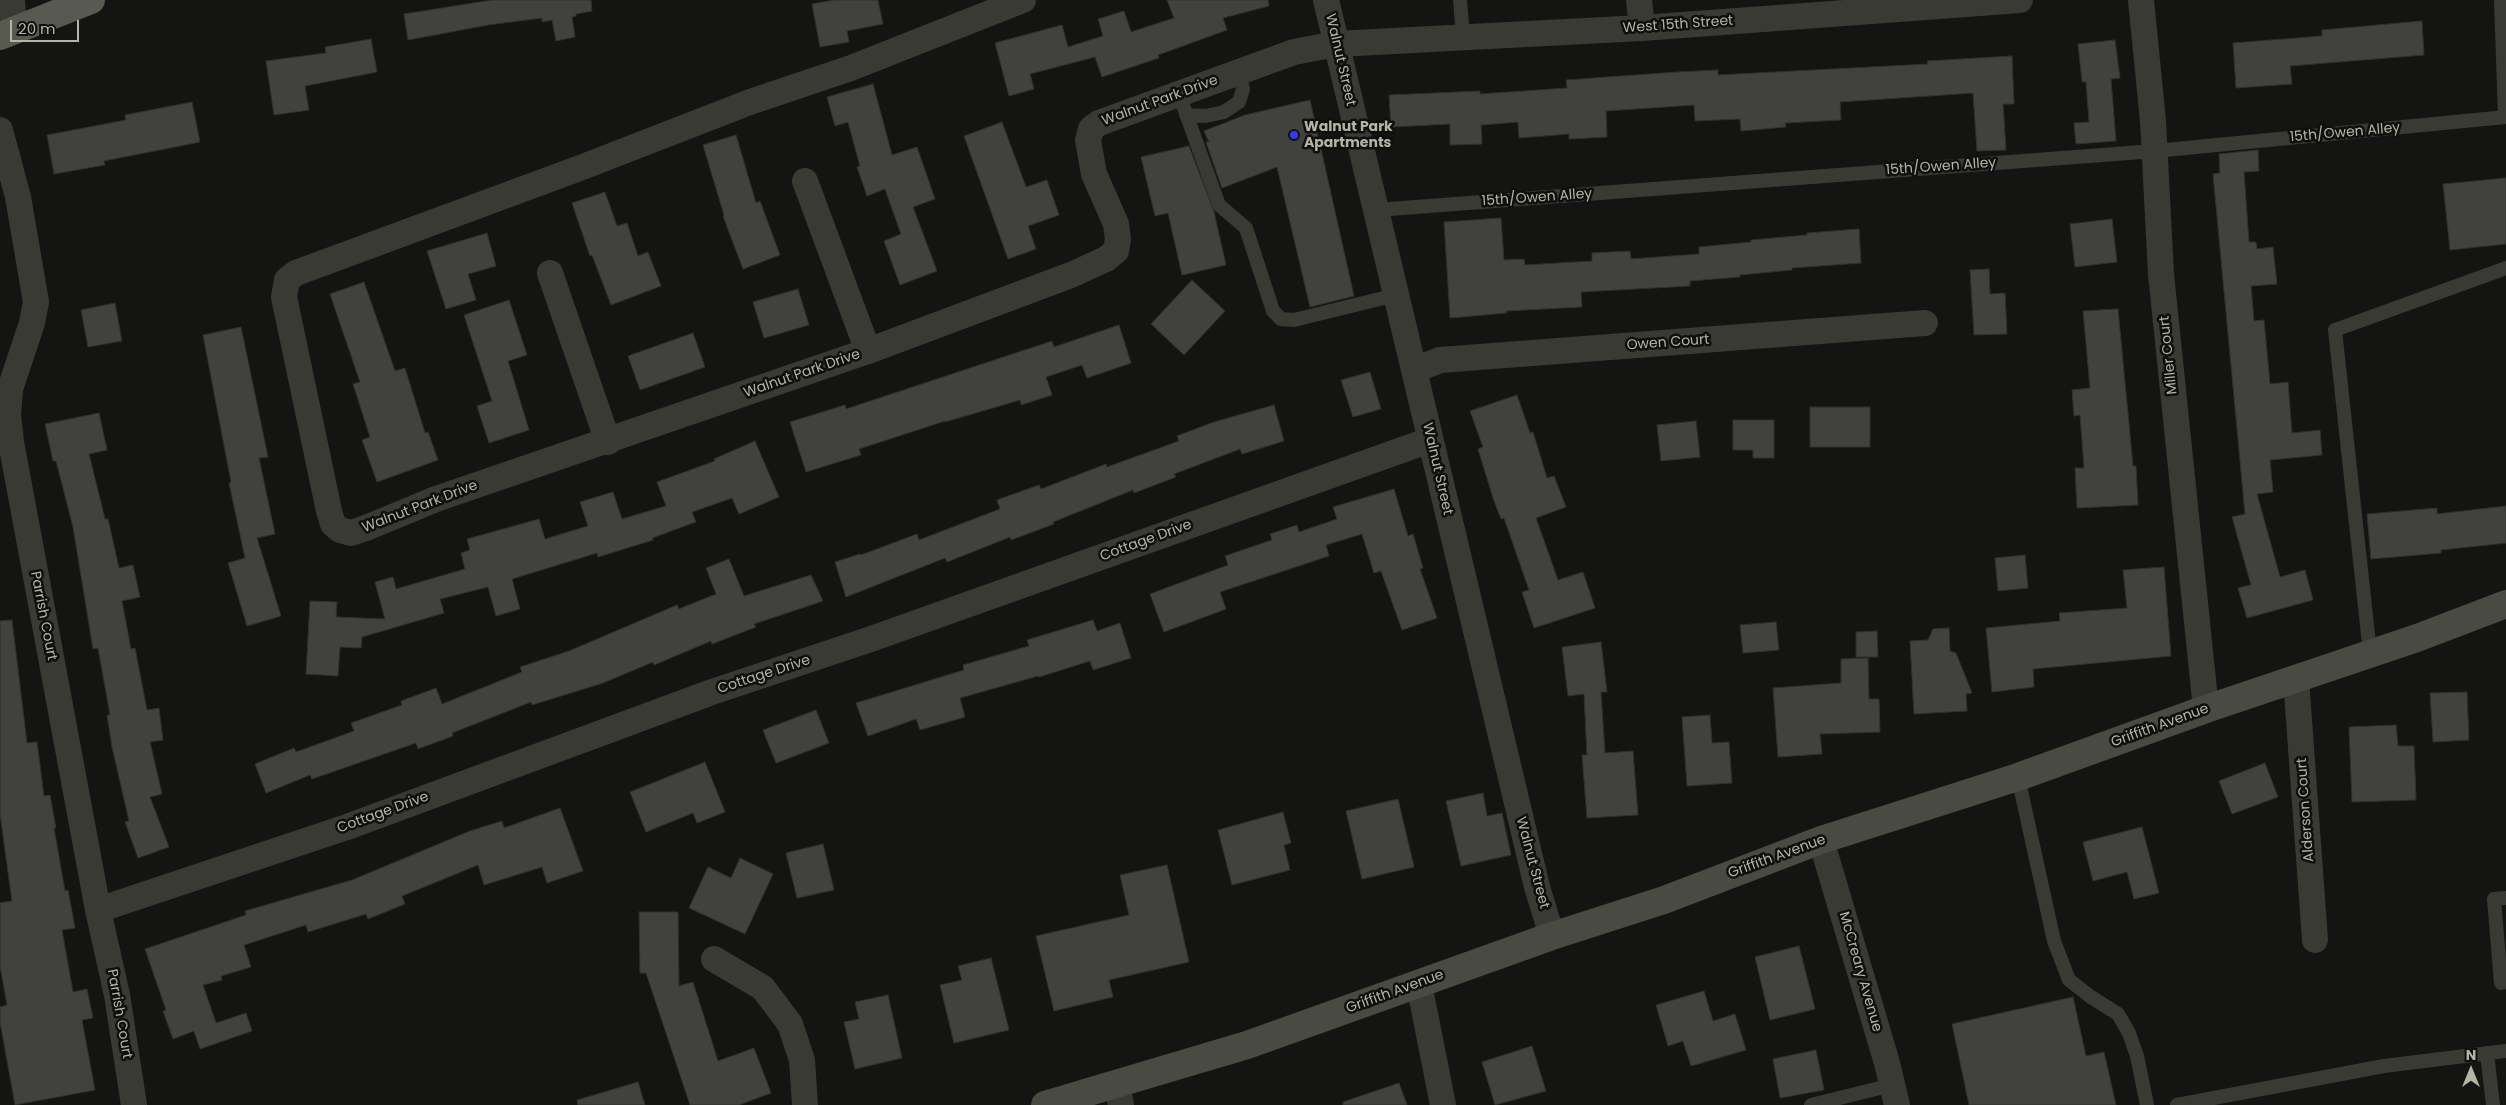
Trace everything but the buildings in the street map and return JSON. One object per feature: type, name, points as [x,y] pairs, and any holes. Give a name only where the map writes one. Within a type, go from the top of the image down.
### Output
[{"type":"main road","points":[[7,33],[91,0]]},
{"type":"street","points":[[7,33],[12,0]]},
{"type":"street","name":"Walnut Park Drive","points":[[1023,0],[851,68],[750,102],[580,168],[305,270],[287,280],[284,297],[288,318],[329,511],[334,524],[340,530],[351,533],[366,528],[436,499],[608,442],[868,351],[1071,275],[1106,259],[1116,250],[1118,239],[1116,224],[1093,168],[1088,140],[1091,129],[1099,123],[1183,104],[1239,72],[1294,52],[1336,44]]},
{"type":"street","name":"Walnut Street","points":[[1326,0],[1537,887],[1552,936]]},
{"type":"street","points":[[1640,0],[1642,28]]},
{"type":"street","name":"West 15th Street","points":[[1336,44],[1642,28],[1811,8],[2020,0]]},
{"type":"street","name":"Miller Court","points":[[2141,0],[2155,151],[2160,274],[2206,709]]},
{"type":"street","name":"Parrish Court","points":[[0,130],[18,197],[36,302],[32,323],[10,389],[8,415],[11,442],[98,910],[117,995],[134,1105]]},
{"type":"street","points":[[805,181],[868,351]]},
{"type":"street","points":[[550,273],[608,442]]},
{"type":"street","name":"Owen Court","points":[[1414,370],[1440,360],[1924,323]]},
{"type":"street","name":"Cottage Drive","points":[[98,910],[347,826],[712,692],[871,639],[1430,440]]},
{"type":"street","name":"Griffith Avenue","points":[[1045,1105],[1119,1095],[1247,1045],[1552,936],[1664,900],[1821,840],[2018,776],[2206,709],[2370,654],[2506,604]]},
{"type":"street","name":"Alderson Court","points":[[2296,679],[2315,940]]},
{"type":"street","name":"McCreary Avenue","points":[[1821,840],[1894,1095]]},
{"type":"street","points":[[714,959],[763,988],[790,1024],[802,1060],[805,1105]]},
{"type":"street","points":[[1419,984],[1443,1105]]},
{"type":"lane","points":[[1460,0],[1463,38]]},
{"type":"lane","points":[[2502,0],[2506,117]]},
{"type":"lane","points":[[1183,104],[1219,205],[1246,228],[1273,311],[1281,319],[1294,320],[1396,296]]},
{"type":"lane","name":"15th/Owen Alley","points":[[1376,210],[2155,151],[2506,117]]},
{"type":"lane","points":[[2370,654],[2334,330],[2506,268]]},
{"type":"lane","points":[[2018,776],[2054,941],[2069,980],[2118,1014],[2129,1033],[2137,1056],[2147,1105]]},
{"type":"lane","points":[[2506,898],[2494,899],[2501,983],[2506,982]]},
{"type":"lane","points":[[2177,1105],[2384,1066],[2506,1050]]},
{"type":"lane","points":[[2487,1053],[2493,1105]]},
{"type":"lane","points":[[1811,1105],[1894,1095]]},
{"type":"place","name":"Walnut Park Apartments","points":[[1294,135]]}]
